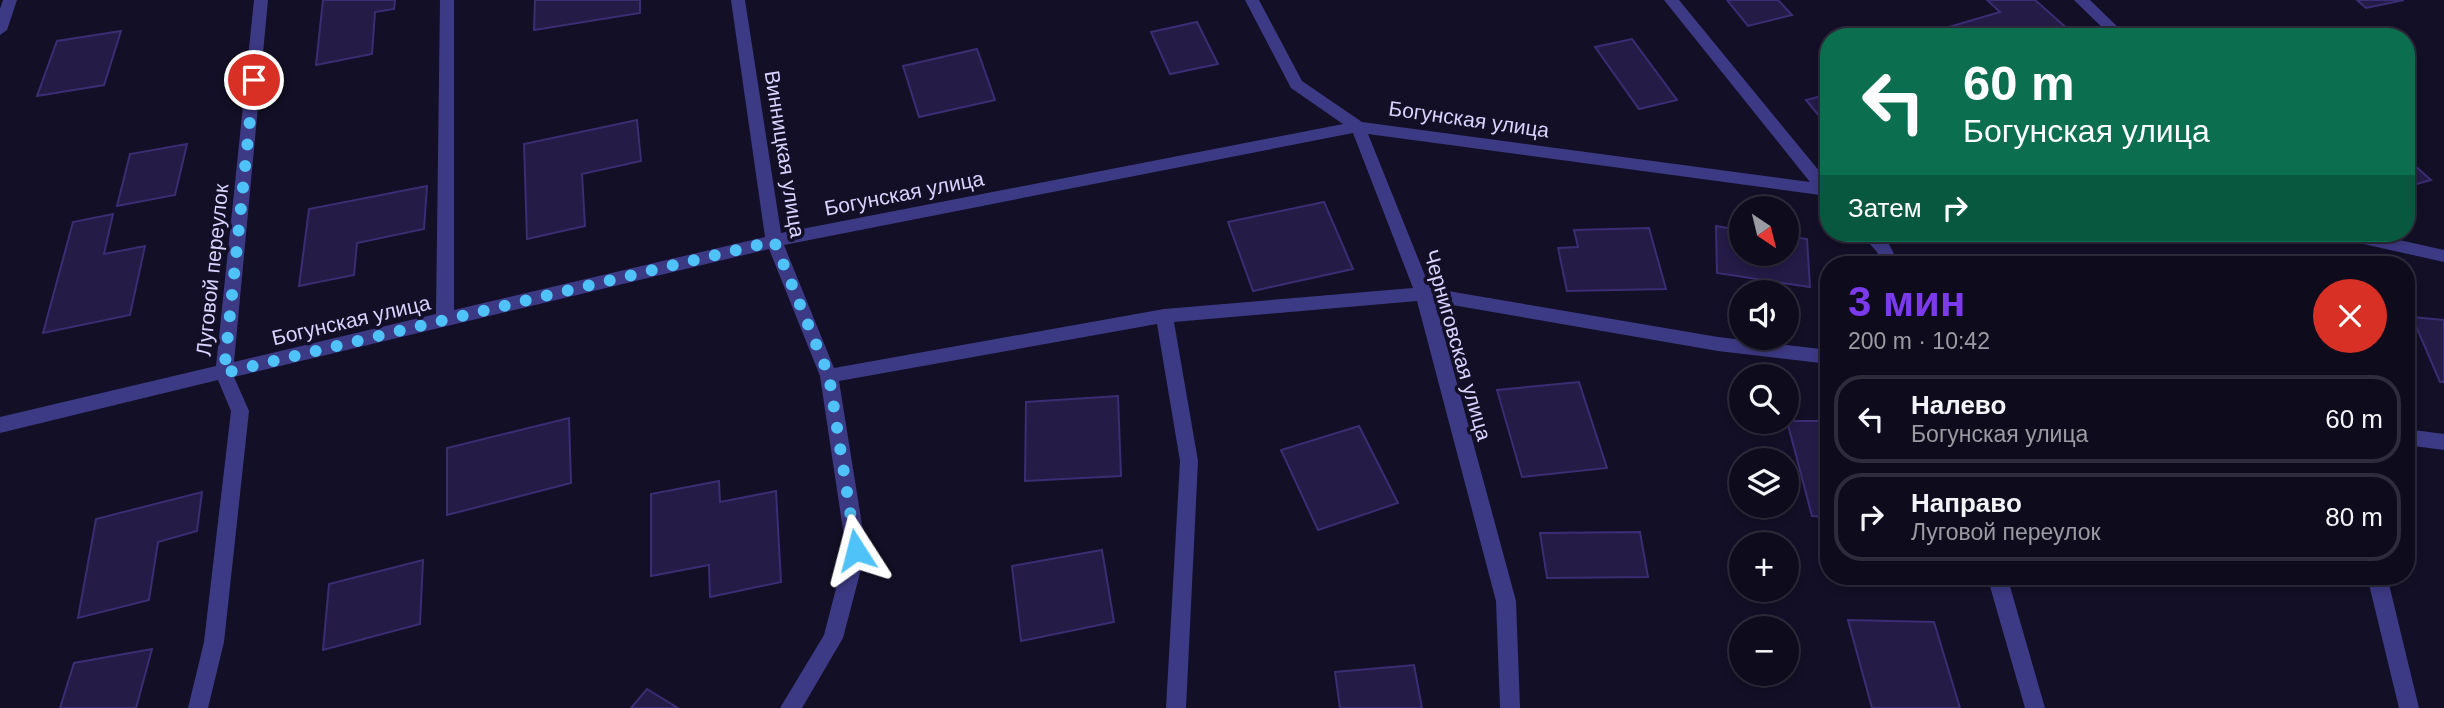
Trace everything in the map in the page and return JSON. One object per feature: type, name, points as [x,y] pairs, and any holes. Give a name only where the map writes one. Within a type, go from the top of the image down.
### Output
[{"type":"street","points":[[0,30],[10,0]]},
{"type":"street","name":"Луговой переулок","points":[[198,708],[214,642],[240,411],[224,373],[261,0]]},
{"type":"street","points":[[445,321],[447,0]]},
{"type":"street","name":"Винницкая улица","points":[[737,0],[774,241],[829,376],[856,550],[833,638],[790,708]]},
{"type":"street","points":[[1252,0],[1296,84],[1358,127]]},
{"type":"street","points":[[1671,0],[1820,182]]},
{"type":"street","points":[[2081,0],[2111,28]]},
{"type":"street","name":"Богунская улица","points":[[0,425],[774,241],[1358,127],[1820,190]]},
{"type":"street","name":"Черниговская улица","points":[[1358,127],[1424,294],[1506,601],[1510,708]]},
{"type":"street","points":[[2381,242],[2444,256]]},
{"type":"street","points":[[829,376],[1164,316],[1424,294],[1718,344],[1820,356]]},
{"type":"street","points":[[1164,316],[1189,461],[1176,708]]},
{"type":"street","points":[[2415,438],[2444,442]]},
{"type":"street","points":[[2000,585],[2035,708]]},
{"type":"street","points":[[2379,585],[2409,708]]},
{"type":"building","points":[[323,0],[395,0],[394,9],[375,12],[372,54],[316,65]]},
{"type":"building","points":[[535,0],[640,0],[640,13],[534,30]]},
{"type":"building","points":[[1727,0],[1778,0],[1792,15],[1748,26]]},
{"type":"building","points":[[1987,0],[2035,0],[2067,28],[1949,27],[2000,12]]},
{"type":"building","points":[[2357,0],[2404,0],[2366,8]]},
{"type":"building","points":[[1197,22],[1218,64],[1170,74],[1151,32]]},
{"type":"building","points":[[121,31],[104,85],[37,96],[57,41]]},
{"type":"building","points":[[1632,39],[1677,100],[1639,109],[1595,47]]},
{"type":"building","points":[[977,49],[995,100],[919,117],[903,66]]},
{"type":"building","points":[[1820,96],[1820,117],[1806,100]]},
{"type":"building","points":[[637,120],[641,161],[582,174],[585,226],[527,239],[524,144]]},
{"type":"building","points":[[187,144],[175,195],[117,206],[130,154]]},
{"type":"building","points":[[2415,166],[2431,180],[2415,184]]},
{"type":"building","points":[[427,186],[424,229],[357,243],[354,275],[299,286],[309,209]]},
{"type":"building","points":[[1324,202],[1353,269],[1253,291],[1228,222]]},
{"type":"building","points":[[113,214],[104,254],[145,246],[130,315],[43,333],[73,222]]},
{"type":"building","points":[[1716,226],[1729,228],[1729,266],[1799,266],[1799,238],[1807,239],[1810,287],[1799,285],[1799,280],[1764,280],[1717,273]]},
{"type":"building","points":[[1649,228],[1666,289],[1567,291],[1558,248],[1578,247],[1574,230]]},
{"type":"building","points":[[2415,317],[2444,320],[2444,382],[2440,382],[2415,324]]},
{"type":"building","points":[[1579,382],[1607,468],[1522,477],[1497,390]]},
{"type":"building","points":[[1118,396],[1121,476],[1025,481],[1026,402]]},
{"type":"building","points":[[569,418],[571,483],[447,515],[447,448]]},
{"type":"building","points":[[1799,421],[1820,421],[1820,516],[1812,516],[1799,467],[1799,448],[1794,448],[1790,434],[1799,434]]},
{"type":"building","points":[[1359,426],[1398,503],[1318,530],[1281,450]]},
{"type":"building","points":[[719,481],[720,502],[776,491],[781,582],[710,597],[709,565],[651,576],[651,494]]},
{"type":"building","points":[[202,492],[197,531],[158,542],[149,600],[78,618],[96,519]]},
{"type":"building","points":[[1640,532],[1648,577],[1547,578],[1540,533]]},
{"type":"building","points":[[1102,550],[1114,622],[1021,641],[1012,566]]},
{"type":"building","points":[[423,560],[420,624],[323,650],[329,584]]},
{"type":"building","points":[[1848,620],[1934,622],[1960,708],[1872,708]]},
{"type":"building","points":[[152,649],[136,708],[60,708],[74,663]]},
{"type":"building","points":[[1414,665],[1422,708],[1340,708],[1335,672]]},
{"type":"building","points":[[647,689],[678,708],[631,708]]},
{"type":"route","points":[[254,80],[224,373],[774,241],[829,376],[856,550]]}]
